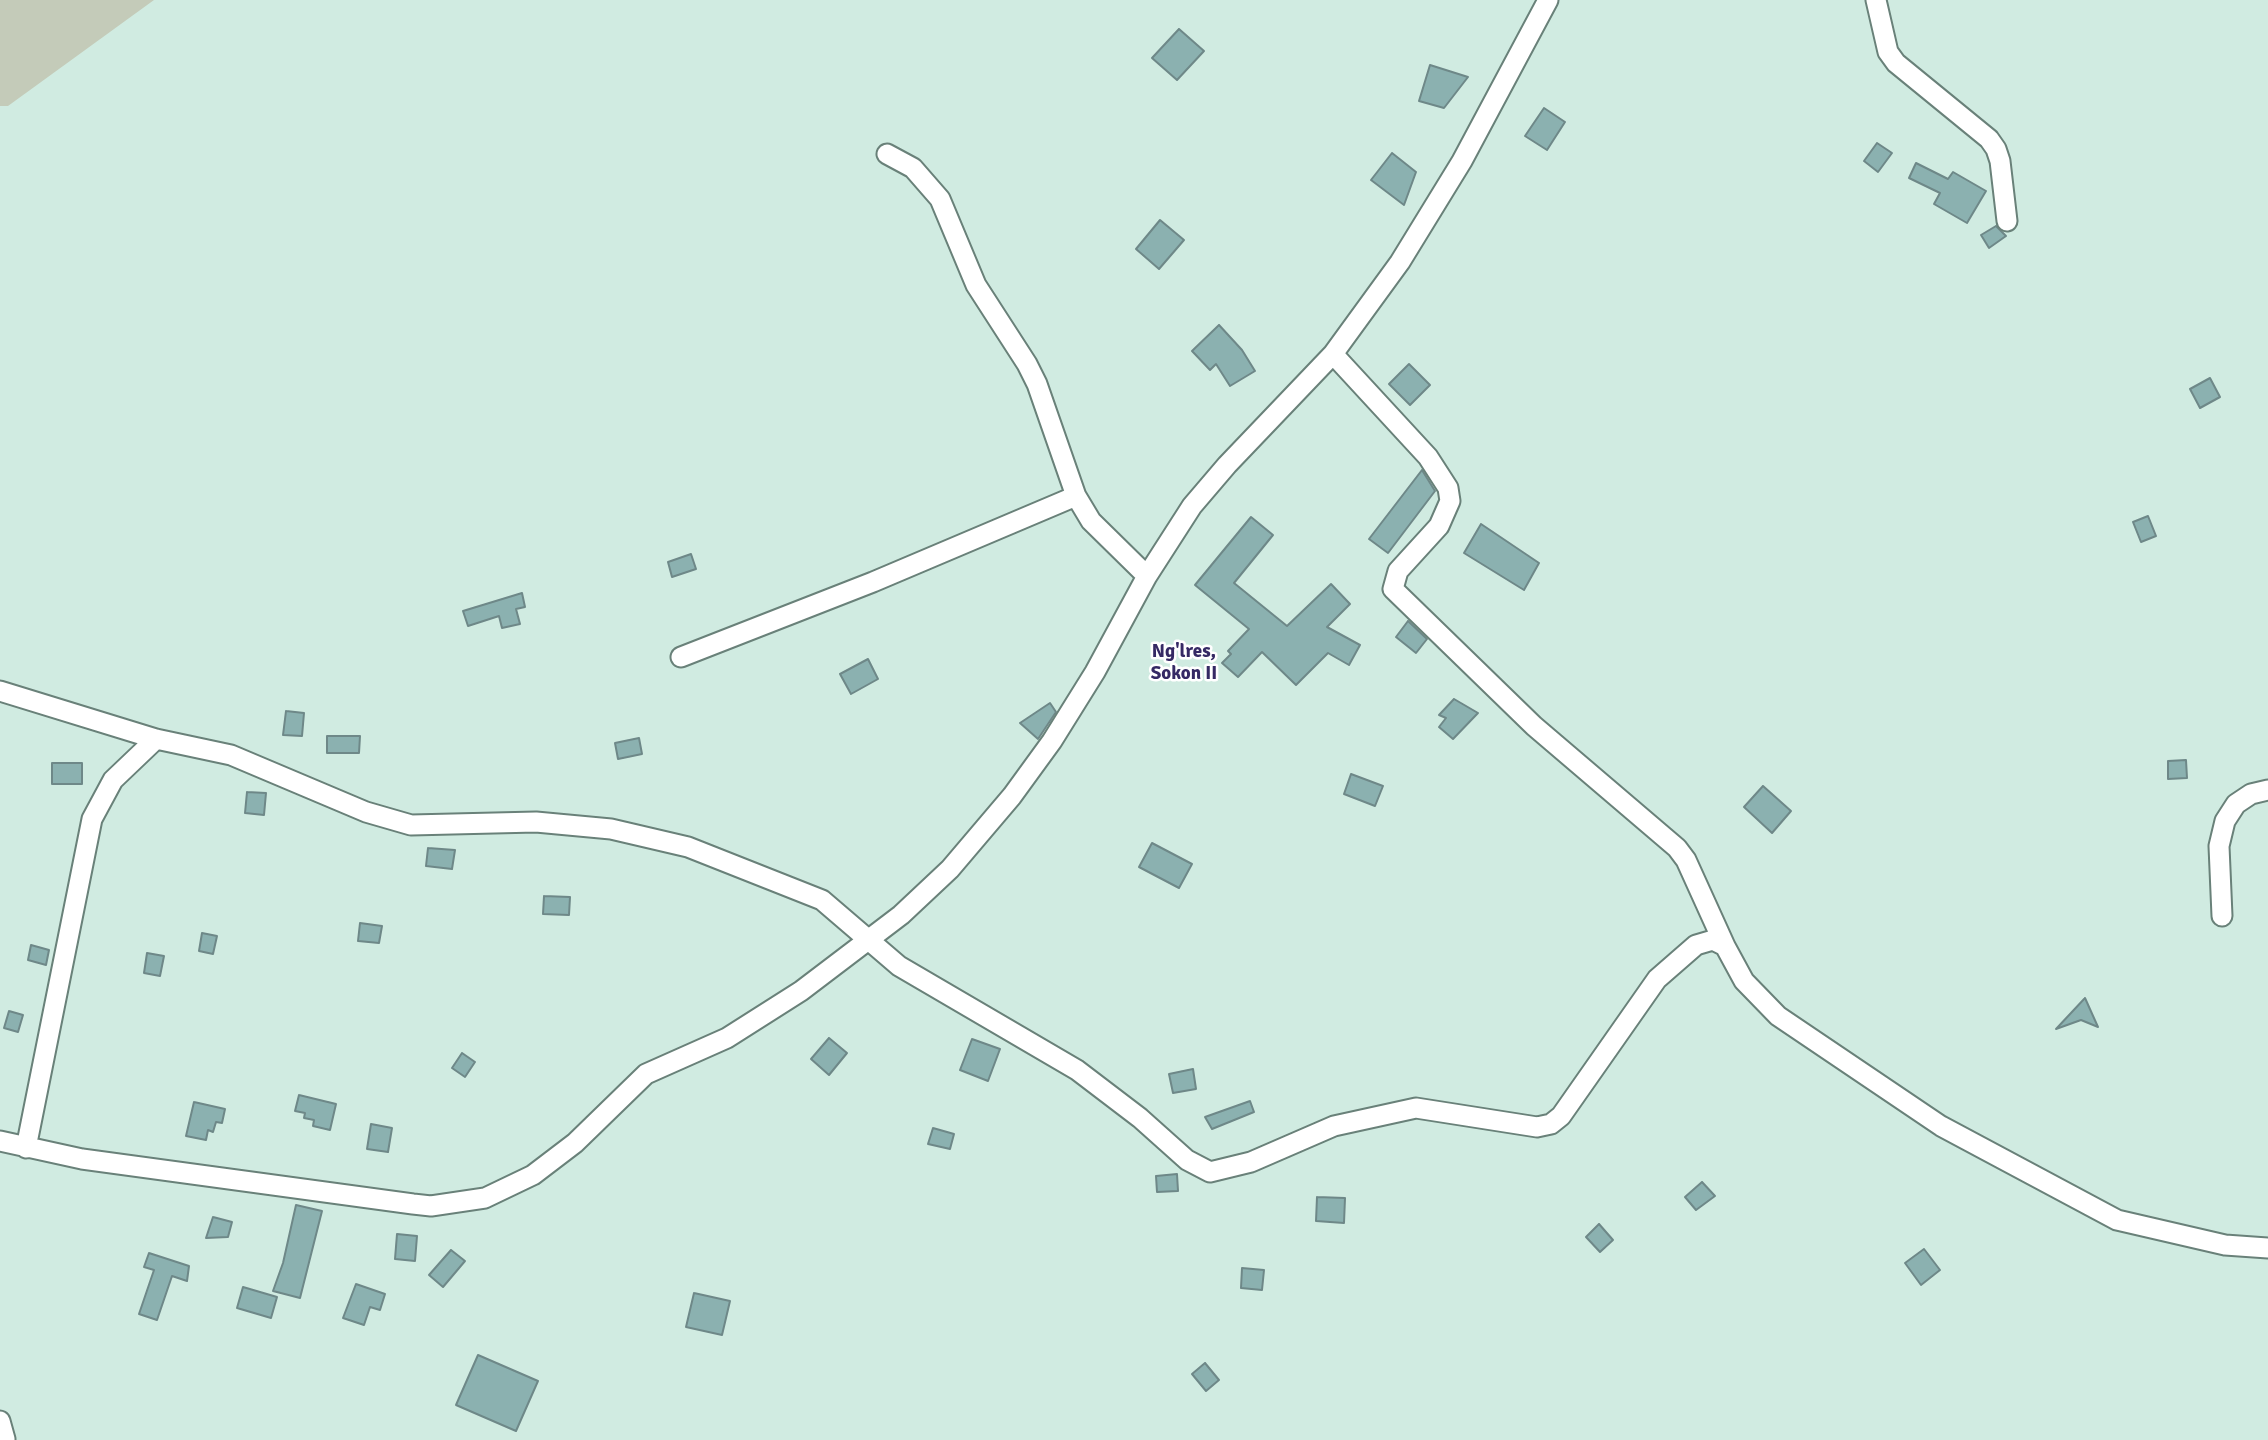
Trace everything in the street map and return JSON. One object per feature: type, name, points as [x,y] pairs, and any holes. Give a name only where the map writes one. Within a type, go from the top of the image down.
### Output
[{"type":"street","points":[[0,1141],[122,1165],[413,1204],[431,1206],[485,1198],[533,1175],[575,1143],[646,1074],[727,1038],[768,1014],[868,941],[950,869],[1012,796],[1088,684],[1147,576],[1200,496],[1333,355],[1400,262],[1455,172],[1548,0]]},
{"type":"street","points":[[1876,0],[1888,52],[1896,63],[1989,139],[1996,149],[2000,161],[2007,221]]},
{"type":"street","points":[[887,154],[913,168],[940,199],[976,285],[1037,384],[1076,496],[1099,529],[1147,576]]},
{"type":"street","points":[[1333,355],[1428,457],[1448,488],[1450,501],[1439,526],[1398,571],[1393,589],[1534,726],[1677,848],[1686,860],[1744,981],[1778,1016],[1941,1126],[2117,1220],[2225,1245],[2268,1248]]},
{"type":"street","points":[[681,657],[873,582],[1076,496]]},
{"type":"street","points":[[0,691],[156,739],[231,755],[366,812],[411,825],[536,822],[611,829],[672,842],[822,900],[868,941],[929,985],[1077,1070],[1140,1118],[1187,1160],[1202,1169],[1218,1172],[1251,1162],[1334,1126],[1416,1108],[1537,1127],[1551,1124],[1561,1116],[1657,979],[1674,961],[1707,941],[1725,946]]},
{"type":"street","points":[[26,1148],[92,818],[113,780],[156,739]]},
{"type":"street","points":[[2222,916],[2219,846],[2225,821],[2236,804],[2250,794],[2268,790]]},
{"type":"green space","points":[[0,0],[154,0],[8,106],[0,106]]},
{"type":"building","points":[[1179,29],[1204,51],[1177,80],[1152,58]]},
{"type":"building","points":[[1430,65],[1468,77],[1444,108],[1419,101]]},
{"type":"building","points":[[1544,108],[1565,122],[1547,150],[1525,136]]},
{"type":"building","points":[[1877,143],[1892,153],[1878,172],[1864,161]]},
{"type":"building","points":[[1392,153],[1416,172],[1404,205],[1371,180]]},
{"type":"building","points":[[1916,163],[1948,179],[1953,172],[1986,191],[1967,223],[1934,204],[1940,193],[1909,178]]},
{"type":"building","points":[[1160,220],[1184,240],[1159,269],[1136,249]]},
{"type":"building","points":[[1996,226],[2006,236],[1989,248],[1981,235]]},
{"type":"building","points":[[1219,325],[1242,350],[1255,371],[1230,386],[1216,364],[1210,370],[1192,351]]},
{"type":"building","points":[[1409,364],[1430,385],[1410,405],[1389,384]]},
{"type":"building","points":[[2210,378],[2220,397],[2200,408],[2190,389]]},
{"type":"building","points":[[1422,470],[1435,491],[1388,553],[1369,539]]},
{"type":"building","points":[[2148,516],[2156,536],[2141,542],[2133,522]]},
{"type":"building","points":[[1251,517],[1273,535],[1234,583],[1287,626],[1331,584],[1350,604],[1327,627],[1360,645],[1349,665],[1328,653],[1296,685],[1262,652],[1238,677],[1222,663],[1231,654],[1228,651],[1249,629],[1195,585]]},
{"type":"building","points":[[1481,524],[1539,563],[1524,590],[1464,553]]},
{"type":"building","points":[[691,554],[696,569],[672,577],[668,562]]},
{"type":"building","points":[[522,593],[525,607],[516,609],[520,624],[502,628],[499,616],[468,626],[463,611]]},
{"type":"building","points":[[1408,621],[1427,639],[1416,653],[1396,637]]},
{"type":"building","points":[[868,659],[878,679],[851,694],[840,674]]},
{"type":"building","points":[[1454,699],[1478,713],[1453,739],[1439,727],[1446,718],[1439,715]]},
{"type":"building","points":[[1050,703],[1056,712],[1038,739],[1020,723]]},
{"type":"building","points":[[286,711],[304,713],[302,736],[283,735]]},
{"type":"building","points":[[327,736],[360,736],[359,753],[327,753]]},
{"type":"building","points":[[639,738],[642,754],[618,759],[615,743]]},
{"type":"building","points":[[2186,760],[2187,778],[2168,779],[2168,761]]},
{"type":"building","points":[[52,763],[82,763],[82,784],[52,784]]},
{"type":"building","points":[[1351,774],[1383,786],[1375,806],[1344,794]]},
{"type":"building","points":[[1763,786],[1791,811],[1772,833],[1744,807]]},
{"type":"building","points":[[247,792],[266,793],[264,815],[245,813]]},
{"type":"building","points":[[1152,843],[1192,864],[1179,888],[1139,867]]},
{"type":"building","points":[[428,848],[455,850],[452,869],[426,866]]},
{"type":"building","points":[[544,896],[570,897],[569,915],[543,914]]},
{"type":"building","points":[[360,923],[382,926],[379,943],[358,941]]},
{"type":"building","points":[[202,933],[217,936],[213,954],[199,951]]},
{"type":"building","points":[[31,945],[49,950],[46,965],[28,960]]},
{"type":"building","points":[[147,953],[164,956],[160,976],[144,973]]},
{"type":"building","points":[[2085,998],[2098,1027],[2081,1020],[2056,1029]]},
{"type":"building","points":[[9,1011],[23,1015],[18,1032],[4,1028]]},
{"type":"building","points":[[829,1038],[847,1053],[829,1075],[811,1059]]},
{"type":"building","points":[[972,1039],[1000,1049],[988,1081],[960,1070]]},
{"type":"building","points":[[462,1053],[475,1062],[465,1077],[452,1068]]},
{"type":"building","points":[[1193,1069],[1196,1089],[1173,1093],[1169,1074]]},
{"type":"building","points":[[299,1095],[336,1104],[330,1130],[313,1126],[314,1120],[304,1118],[305,1113],[295,1111]]},
{"type":"building","points":[[1250,1101],[1254,1112],[1212,1129],[1205,1117]]},
{"type":"building","points":[[194,1102],[225,1109],[222,1123],[216,1122],[213,1132],[208,1130],[206,1140],[186,1136]]},
{"type":"building","points":[[371,1124],[392,1128],[388,1152],[367,1149]]},
{"type":"building","points":[[933,1128],[954,1134],[950,1149],[928,1144]]},
{"type":"building","points":[[1177,1174],[1178,1191],[1157,1192],[1156,1176]]},
{"type":"building","points":[[1702,1182],[1715,1196],[1696,1210],[1685,1197]]},
{"type":"building","points":[[1317,1197],[1345,1198],[1344,1223],[1316,1221]]},
{"type":"building","points":[[296,1205],[322,1211],[300,1298],[273,1291],[283,1263]]},
{"type":"building","points":[[213,1217],[232,1222],[228,1237],[206,1238]]},
{"type":"building","points":[[1599,1224],[1613,1240],[1600,1252],[1586,1237]]},
{"type":"building","points":[[397,1234],[417,1236],[415,1261],[395,1259]]},
{"type":"building","points":[[1924,1249],[1940,1270],[1921,1285],[1905,1263]]},
{"type":"building","points":[[451,1250],[465,1261],[443,1287],[429,1275]]},
{"type":"building","points":[[149,1253],[189,1266],[187,1281],[172,1276],[157,1320],[139,1314],[154,1270],[144,1267]]},
{"type":"building","points":[[1242,1268],[1264,1270],[1262,1290],[1241,1288]]},
{"type":"building","points":[[356,1284],[385,1294],[380,1310],[370,1307],[364,1325],[343,1318]]},
{"type":"building","points":[[243,1287],[277,1297],[271,1318],[237,1308]]},
{"type":"building","points":[[694,1293],[730,1301],[722,1335],[686,1327]]},
{"type":"building","points":[[478,1355],[538,1381],[516,1431],[456,1405]]},
{"type":"building","points":[[1205,1363],[1219,1380],[1206,1391],[1192,1374]]},
{"type":"district","name":"Ng'lres, Sokon II","points":[[1184,663]]}]
